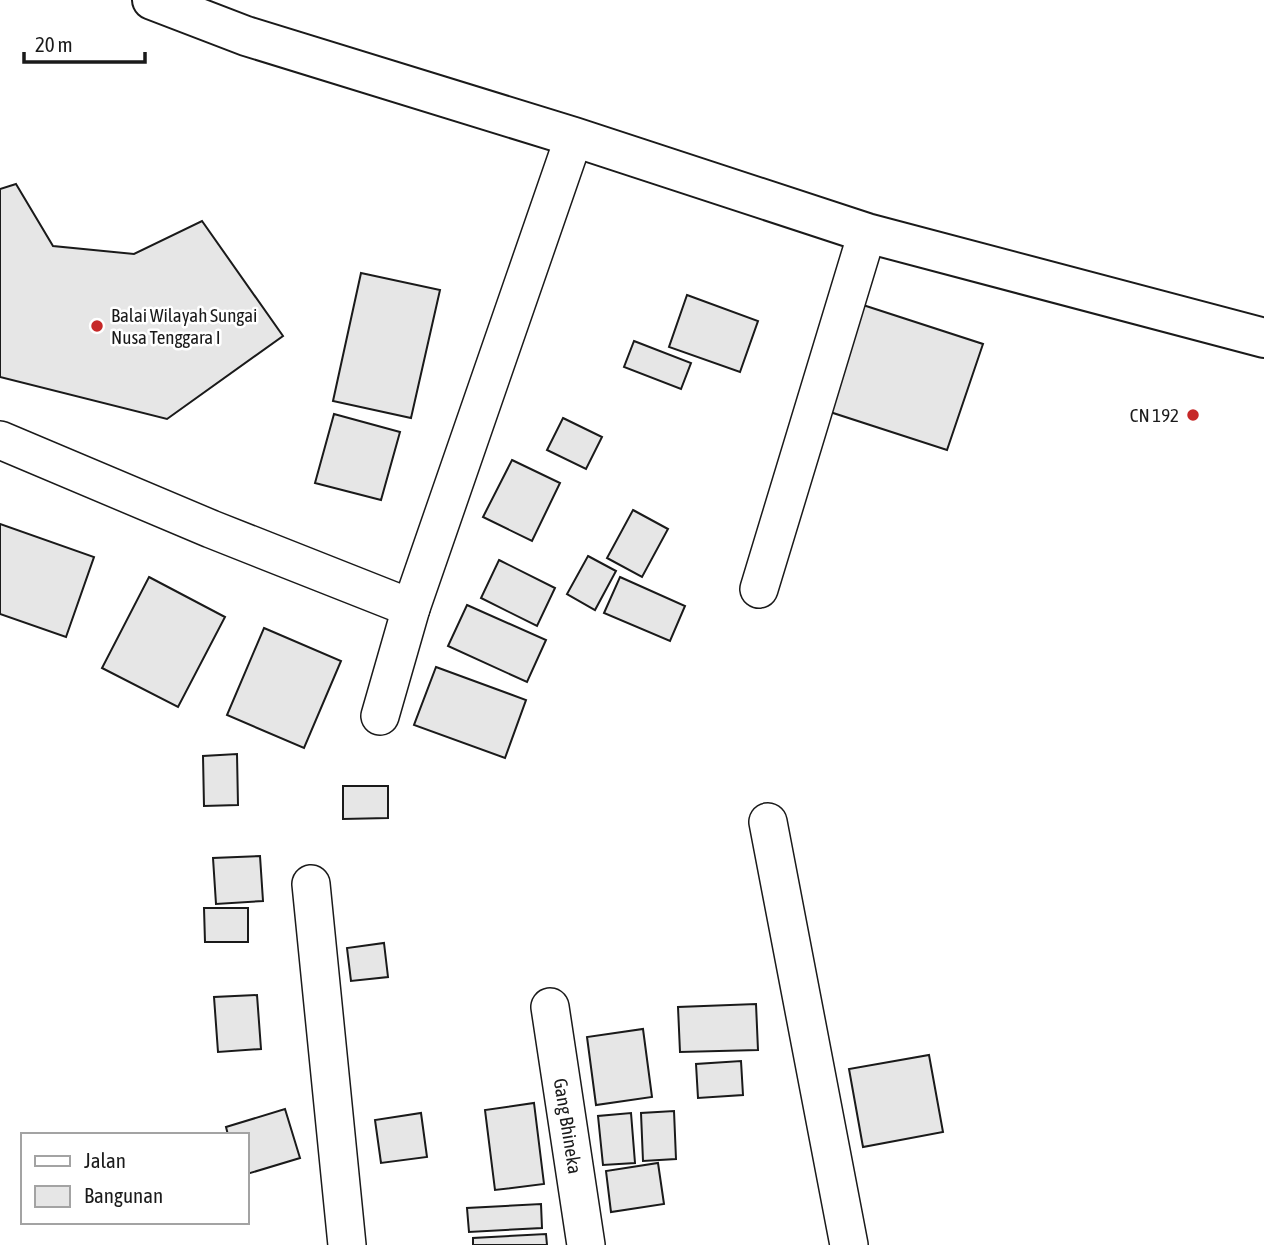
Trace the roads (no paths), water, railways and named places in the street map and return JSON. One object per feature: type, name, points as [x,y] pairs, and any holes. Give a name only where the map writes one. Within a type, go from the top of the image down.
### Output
[{"type":"highway","points":[[152,0],[246,36],[574,137],[867,233],[1264,338]]},
{"type":"street","points":[[380,716],[411,608],[574,137]]},
{"type":"street","points":[[759,589],[867,233]]},
{"type":"street","points":[[0,440],[211,529],[411,608]]},
{"type":"street","points":[[768,822],[849,1245]]},
{"type":"street","points":[[311,884],[347,1245]]},
{"type":"street","name":"Gang Bhineka","points":[[551,1007],[586,1245]]},
{"type":"place","name":"Balai Wilayah Sungai Nusa Tenggara I","points":[[97,326]]},
{"type":"place","name":"CN 192","points":[[1193,415]]}]
